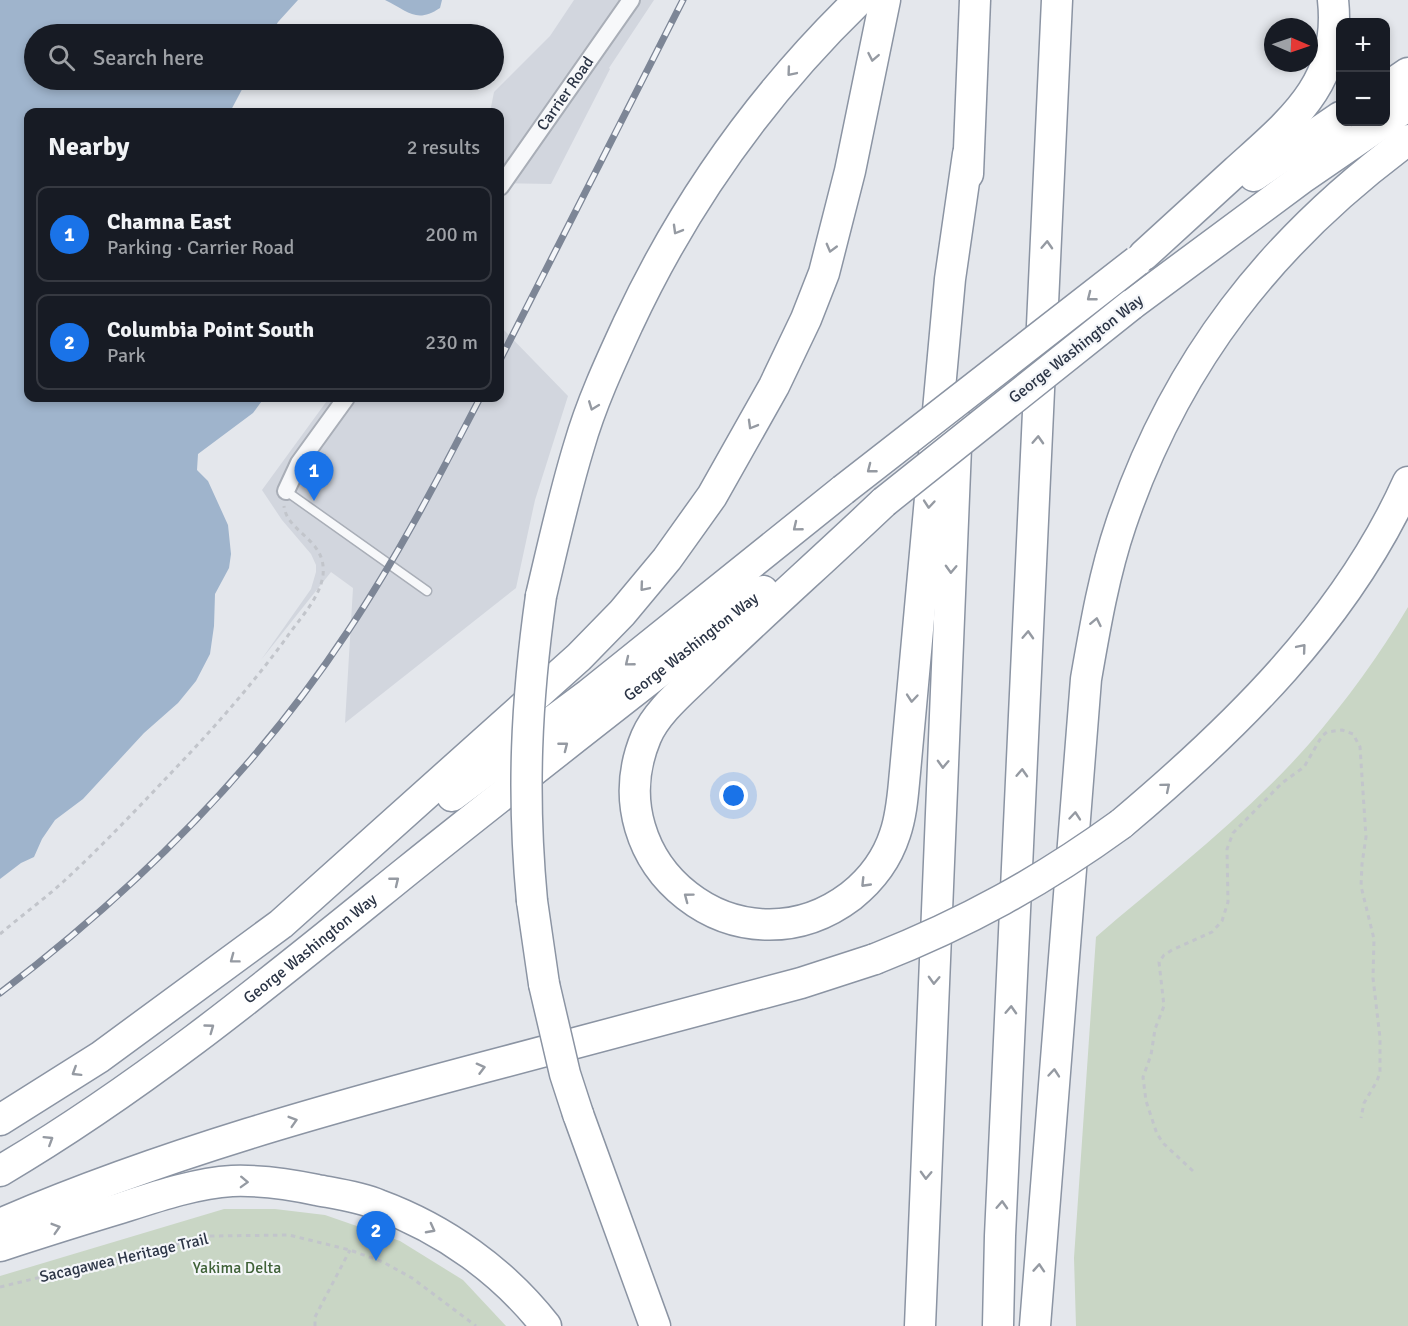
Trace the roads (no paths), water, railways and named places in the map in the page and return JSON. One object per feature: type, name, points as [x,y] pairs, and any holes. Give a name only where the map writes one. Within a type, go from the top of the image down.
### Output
[{"type":"highway","points":[[655,1326],[578,1114],[563,1064],[544,984],[532,901],[526,804],[526,728],[541,596],[560,512],[579,444],[609,363],[644,289],[691,206],[724,156],[762,106],[830,28],[859,0]]},
{"type":"highway","points":[[0,1120],[100,1057],[281,924],[579,657],[622,613],[667,559],[712,496],[774,386],[806,319],[824,273],[850,171],[885,0]]},
{"type":"highway","points":[[920,1326],[975,0]]},
{"type":"highway","points":[[998,1326],[1001,1212],[1058,0]]},
{"type":"highway","points":[[1051,150],[1072,0]]},
{"type":"highway","points":[[1141,258],[1295,117],[1323,75],[1332,48],[1335,15],[1333,0]]},
{"type":"highway","points":[[1390,84],[1408,73]]},
{"type":"highway","name":"George Washington Way","points":[[1390,118],[1408,106]]},
{"type":"highway","name":"George Washington Way","points":[[281,924],[589,694],[843,490],[1141,258],[1336,121]]},
{"type":"highway","name":"George Washington Way","points":[[0,1171],[97,1109],[225,1018],[529,773],[794,567],[884,502],[1131,305],[1301,179],[1378,126]]},
{"type":"highway","points":[[1035,1326],[1086,679],[1120,525],[1157,433],[1185,379],[1206,345],[1240,299],[1282,250],[1320,212],[1369,169],[1408,140]]},
{"type":"highway","points":[[884,502],[699,675],[666,709],[646,736],[638,764],[635,798],[638,823],[660,870],[696,903],[717,915],[743,922],[772,925],[817,916],[838,905],[860,888],[877,870],[895,835],[905,772],[950,279],[968,154]]},
{"type":"highway","points":[[0,1224],[52,1202],[164,1161],[334,1108],[801,983],[874,959],[962,922],[1016,894],[1121,824],[1213,743],[1274,681],[1346,590],[1381,533],[1408,482]]},
{"type":"highway","points":[[0,1246],[171,1192],[231,1181],[276,1183],[343,1195],[377,1204],[438,1232],[488,1267],[532,1308],[546,1326]]},
{"type":"street","name":"Carrier Road","points":[[504,181],[631,0]]},
{"type":"street","points":[[286,491],[302,458],[343,402]]},
{"type":"lane","points":[[286,491],[427,591]]},
{"type":"water","points":[[0,0],[298,0],[277,24],[24,24],[24,90],[242,90],[232,108],[24,108],[24,402],[261,402],[253,413],[198,454],[197,470],[208,481],[228,525],[231,554],[229,568],[215,594],[210,654],[196,681],[178,703],[144,733],[83,799],[55,820],[42,839],[34,857],[21,863],[0,879]]},
{"type":"water","points":[[385,0],[442,0],[440,8],[432,13],[418,15],[406,12]]},
{"type":"railway","points":[[504,352],[683,0]]},
{"type":"railway","points":[[0,993],[50,954],[144,871],[189,827],[273,733],[312,683],[384,574],[478,402]]},
{"type":"place","name":"Chamna East","points":[[314,501]]},
{"type":"place","name":"Columbia Point South","points":[[376,1261]]},
{"type":"park label","name":"Yakima Delta","points":[[237,1268]]}]
